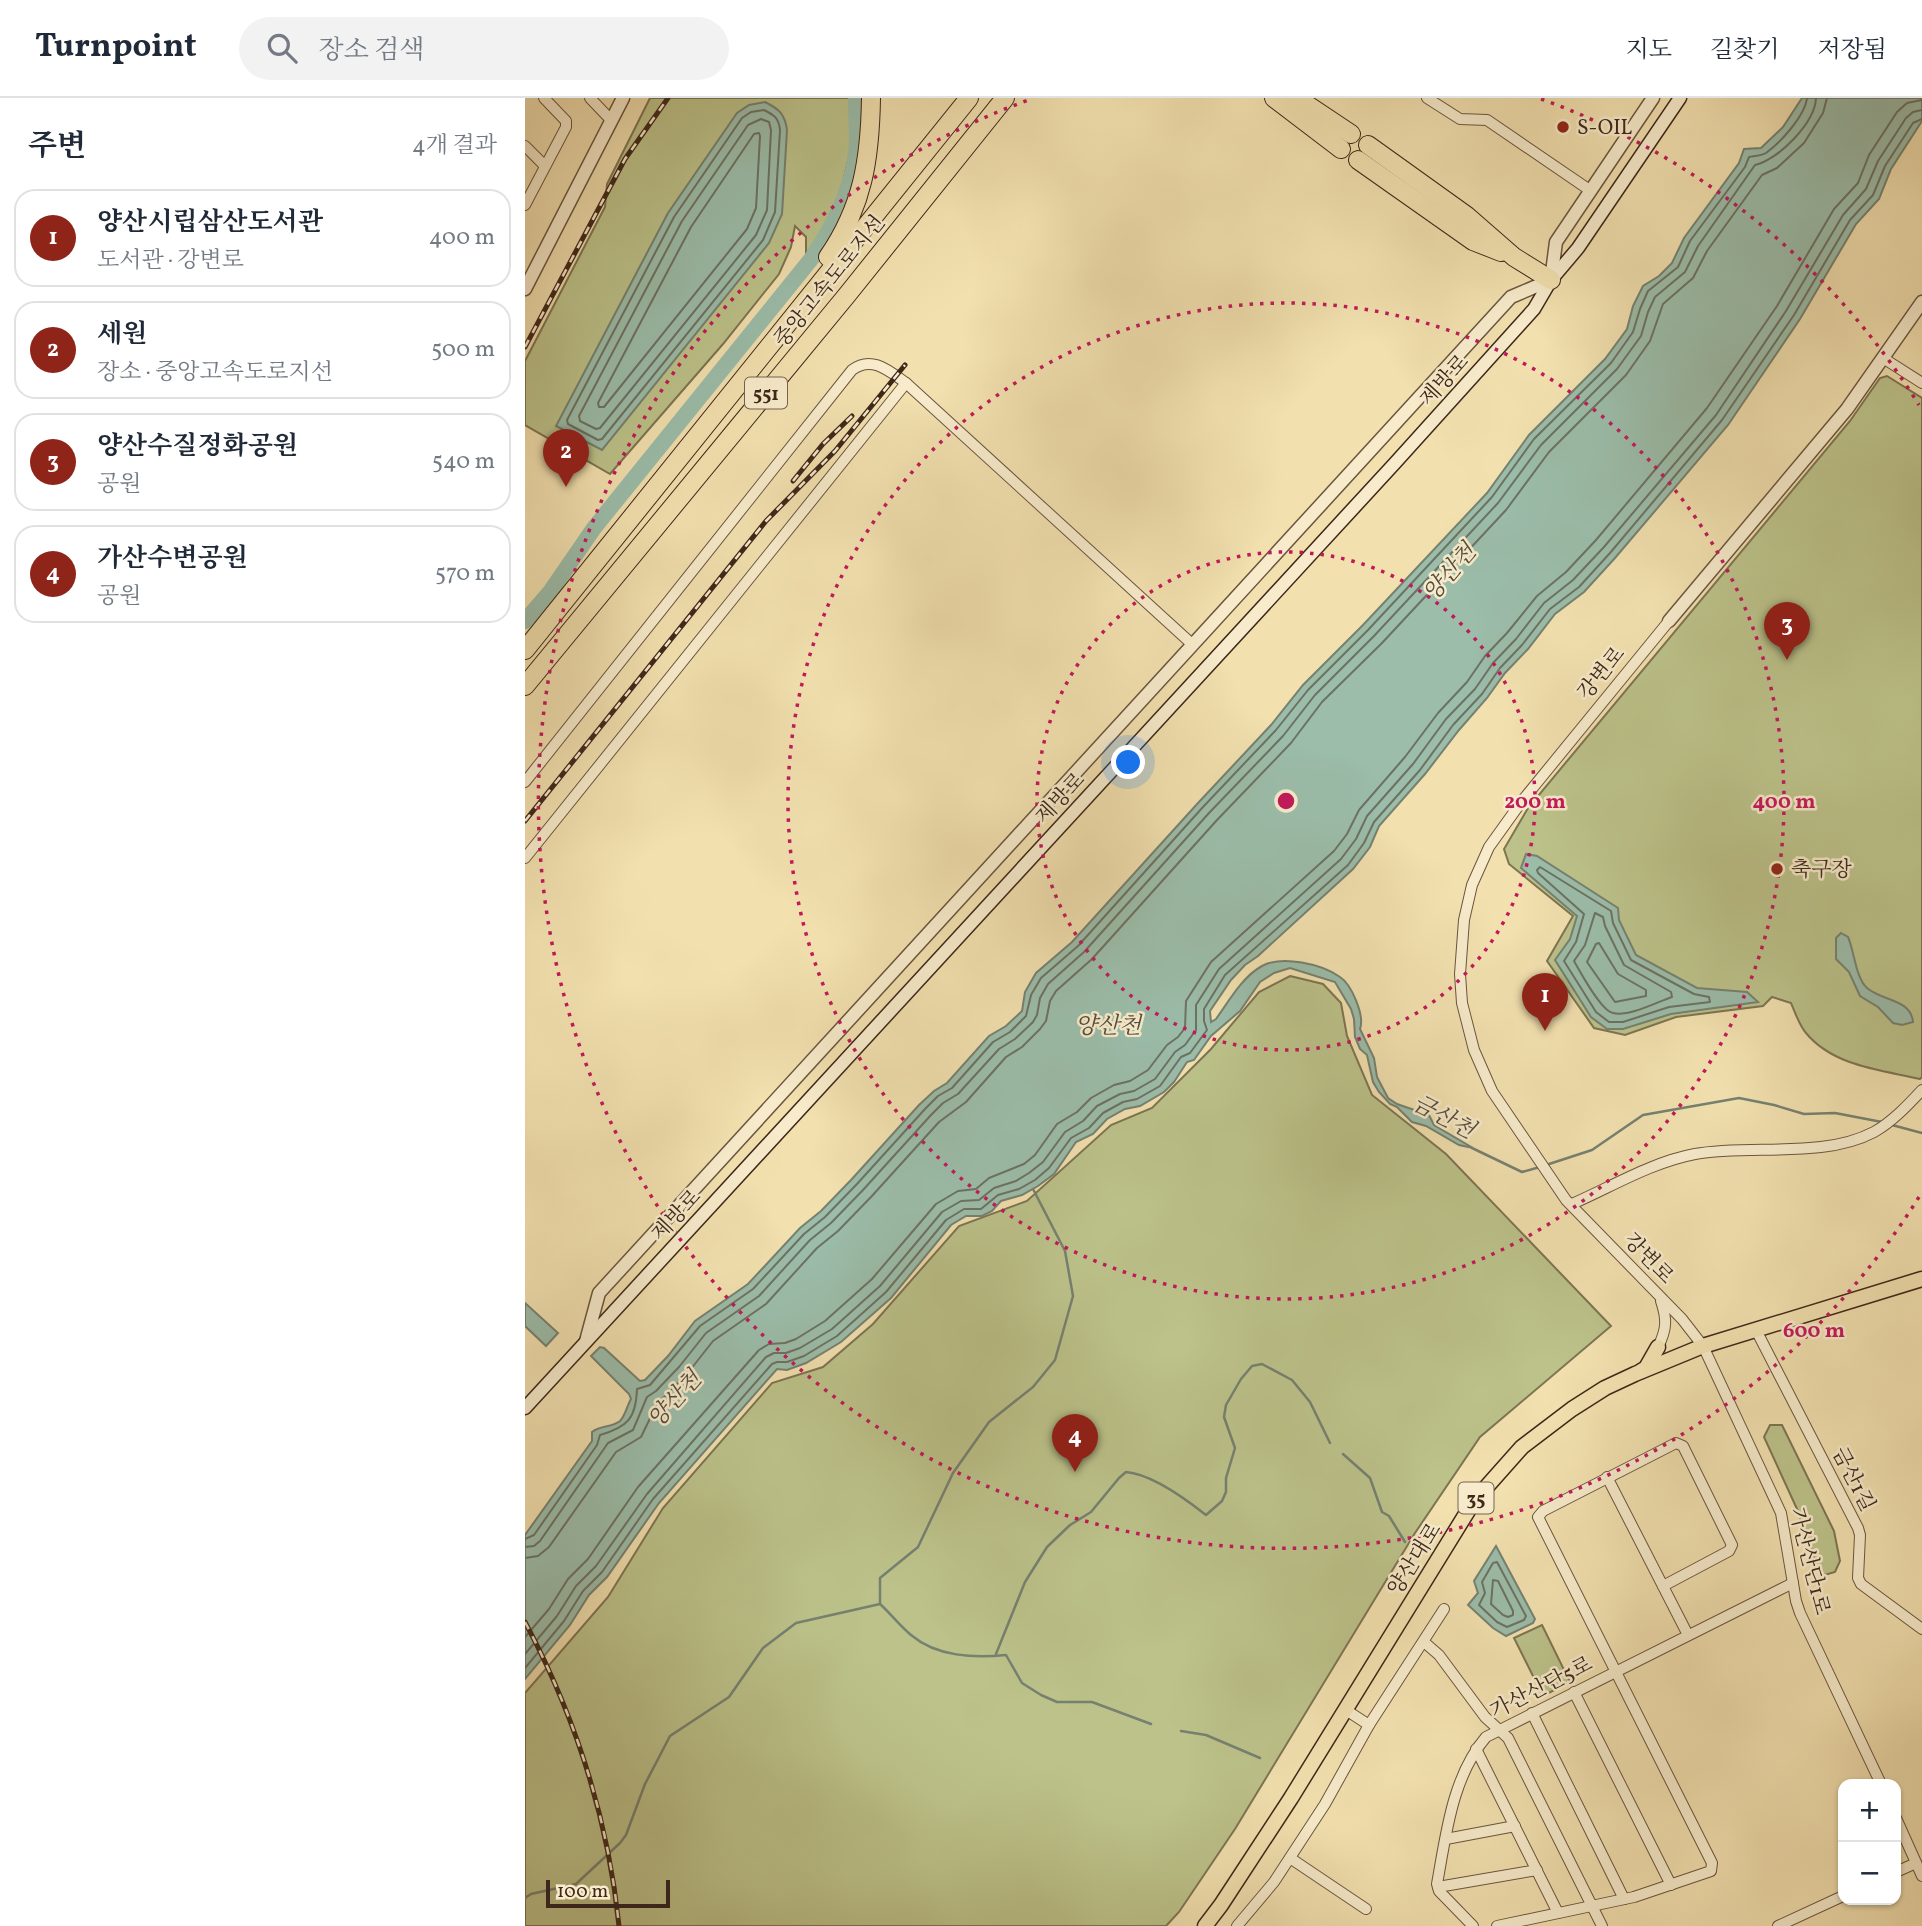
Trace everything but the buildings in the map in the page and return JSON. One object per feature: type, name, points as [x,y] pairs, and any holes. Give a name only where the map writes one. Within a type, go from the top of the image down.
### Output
[{"type":"highway","points":[[608,546],[620,520],[811,283],[838,244],[854,214],[864,180],[870,141],[871,98]]},
{"type":"highway","name":"중앙고속도로지선","points":[[525,650],[969,98]]},
{"type":"highway","name":"중앙고속도로지선","points":[[525,685],[1005,98]]},
{"type":"highway","points":[[901,228],[918,218],[1019,98]]},
{"type":"highway","points":[[1274,98],[1346,141],[1310,104],[1297,98]]},
{"type":"highway","points":[[1368,145],[1467,216],[1514,257],[1551,281]]},
{"type":"highway","points":[[1358,160],[1473,241],[1514,257]]},
{"type":"main road","name":"양산대로","points":[[1205,1926],[1285,1809],[1474,1501],[1522,1447],[1572,1409],[1605,1388],[1635,1374],[1703,1346],[1922,1279]]},
{"type":"main road","points":[[1635,1374],[1646,1368],[1658,1347]]},
{"type":"street","points":[[525,205],[566,127],[566,121],[544,98]]},
{"type":"street","points":[[590,98],[611,120]]},
{"type":"street","points":[[525,289],[623,98]]},
{"type":"street","points":[[1427,98],[1460,120],[1487,120],[1591,191]]},
{"type":"street","points":[[586,1342],[599,1293],[1511,297],[1551,281],[1556,243],[1653,98]]},
{"type":"street","name":"제방로","points":[[525,1408],[1405,453],[1534,309],[1680,98]]},
{"type":"street","points":[[525,146],[545,166]]},
{"type":"street","name":"강변로","points":[[1703,1346],[1682,1319],[1569,1202],[1492,1091],[1479,1064],[1462,1003],[1462,935],[1472,885],[1489,847],[1513,813],[1669,621],[1847,409],[1922,302]]},
{"type":"street","points":[[1883,358],[1922,383]]},
{"type":"street","points":[[525,782],[852,370],[860,364],[883,366],[906,383],[1192,645]]},
{"type":"street","points":[[525,858],[906,383]]},
{"type":"street","points":[[1569,1202],[1667,1162],[1693,1155],[1812,1147],[1846,1142],[1875,1131],[1922,1090]]},
{"type":"street","points":[[1658,1347],[1666,1330],[1666,1317],[1660,1297]]},
{"type":"street","name":"금산1길","points":[[1756,1330],[1858,1528],[1861,1584],[1922,1629]]},
{"type":"street","name":"가산산단1로","points":[[1703,1346],[1781,1513],[1800,1613],[1879,1779]]},
{"type":"street","name":"가산산단5로","points":[[1616,1671],[1538,1517],[1543,1511],[1673,1443],[1683,1446],[1731,1540],[1731,1548],[1663,1586]]},
{"type":"street","points":[[1607,1477],[1688,1635]]},
{"type":"street","name":"가산산단5로","points":[[1438,1887],[1452,1806],[1476,1749],[1486,1737],[1793,1583]]},
{"type":"street","points":[[1237,1926],[1274,1882],[1290,1858],[1325,1804],[1369,1724],[1444,1609]]},
{"type":"street","points":[[1424,1642],[1439,1655],[1485,1717],[1508,1738],[1602,1926]]},
{"type":"street","points":[[1497,1926],[1625,1899],[1711,1871],[1712,1863],[1616,1671]]},
{"type":"street","points":[[1574,1692],[1671,1885]]},
{"type":"street","points":[[1346,1710],[1369,1724]]},
{"type":"street","points":[[1532,1713],[1625,1899]]},
{"type":"street","points":[[1476,1749],[1558,1913]]},
{"type":"street","points":[[1446,1839],[1515,1826]]},
{"type":"street","points":[[1901,1829],[1922,1876]]},
{"type":"street","points":[[1290,1858],[1366,1909]]},
{"type":"street","points":[[1901,1870],[1916,1863]]},
{"type":"street","points":[[1438,1887],[1537,1870]]},
{"type":"street","points":[[1438,1887],[1473,1926]]},
{"type":"street","points":[[1778,1926],[1838,1898]]},
{"type":"green space","points":[[650,98],[850,98],[850,153],[829,224],[806,257],[806,237],[795,226],[791,247],[779,274],[723,344],[610,474],[525,425],[525,361],[605,207],[607,184]]},
{"type":"green space","points":[[1887,376],[1922,398],[1922,1077],[1920,1079],[1874,1069],[1830,1053],[1806,1033],[1791,1003],[1772,997],[1763,1006],[1676,1017],[1625,1035],[1594,1028],[1547,961],[1573,916],[1509,864],[1504,849],[1528,808],[1850,421],[1880,378]]},
{"type":"green space","points":[[1290,976],[1323,984],[1341,1003],[1347,1036],[1372,1095],[1446,1154],[1611,1326],[1480,1437],[1415,1533],[1235,1829],[1179,1912],[1166,1926],[525,1926],[525,1693],[608,1597],[663,1508],[772,1383],[823,1367],[873,1324],[959,1226],[1027,1201],[1111,1125],[1152,1108],[1211,1049],[1259,992]]},
{"type":"green space","points":[[1770,1425],[1782,1425],[1834,1531],[1840,1561],[1835,1572],[1821,1576],[1797,1509],[1764,1437]]},
{"type":"green space","points":[[1542,1625],[1570,1682],[1543,1696],[1514,1638]]},
{"type":"water","name":"양산천","points":[[1802,98],[1922,98],[1922,121],[1891,169],[1879,199],[1856,224],[1800,319],[1728,425],[1615,558],[1584,592],[1555,614],[1505,673],[1425,774],[1379,826],[1370,847],[1353,869],[1245,965],[1210,1011],[1211,1022],[1248,976],[1270,963],[1302,962],[1332,972],[1344,981],[1356,1000],[1361,1016],[1360,1029],[1374,1058],[1377,1077],[1388,1098],[1429,1115],[1434,1125],[1473,1148],[1459,1145],[1426,1126],[1412,1122],[1379,1092],[1373,1082],[1367,1055],[1360,1049],[1355,1037],[1351,1009],[1335,982],[1290,968],[1274,973],[1260,982],[1240,1011],[1211,1036],[1194,1060],[1187,1062],[1164,1092],[1140,1106],[1125,1109],[1107,1119],[1093,1134],[1076,1142],[1054,1174],[1038,1186],[1022,1195],[1001,1201],[992,1211],[982,1216],[966,1216],[951,1225],[891,1298],[841,1342],[806,1363],[787,1370],[777,1369],[659,1503],[607,1577],[589,1595],[570,1625],[525,1679],[525,1535],[592,1441],[592,1432],[620,1421],[631,1399],[591,1356],[600,1347],[604,1348],[640,1381],[645,1380],[695,1321],[748,1284],[800,1228],[851,1180],[919,1105],[947,1083],[989,1036],[1006,1026],[1022,1011],[1025,992],[1036,973],[1072,942],[1271,725],[1303,685],[1487,493],[1529,435],[1605,359],[1627,329],[1633,306],[1643,286],[1659,276],[1672,263],[1684,238],[1739,163],[1744,149],[1761,148],[1783,127]]},
{"type":"water","points":[[765,102],[781,113],[787,130],[782,214],[769,243],[602,450],[556,426],[668,213],[737,113],[749,105]]},
{"type":"water","points":[[1526,854],[1537,856],[1618,908],[1619,920],[1636,955],[1697,988],[1747,992],[1758,1002],[1671,1014],[1623,1029],[1607,1029],[1591,1017],[1555,960],[1570,939],[1577,916],[1521,868]]},
{"type":"water","points":[[1841,933],[1848,937],[1863,984],[1873,992],[1902,1005],[1911,1014],[1913,1022],[1902,1025],[1893,1023],[1878,1007],[1860,996],[1849,972],[1836,959],[1836,938]]},
{"type":"water","points":[[525,1303],[558,1333],[546,1346],[525,1326]]},
{"type":"water","points":[[1496,1546],[1535,1619],[1533,1623],[1506,1636],[1468,1605],[1478,1593],[1474,1581]]},
{"type":"waterway","points":[[525,621],[550,592],[594,528],[812,258],[836,217],[848,188],[857,142],[856,98]]},
{"type":"waterway","name":"금산천","points":[[1546,1165],[1592,1150],[1643,1115],[1739,1098],[1804,1114],[1835,1113],[1882,1122]]},
{"type":"waterway","name":"금산천","points":[[1892,1125],[1922,1133]]},
{"type":"waterway","name":"금산천","points":[[1472,1148],[1522,1172],[1540,1167]]},
{"type":"waterway","points":[[880,1604],[880,1578],[918,1547],[953,1473],[989,1422],[1033,1387],[1055,1360],[1073,1296],[1065,1251],[1033,1189]]},
{"type":"waterway","points":[[996,1654],[1025,1582],[1047,1547],[1070,1525],[1091,1512],[1126,1472],[1146,1477],[1179,1495],[1206,1515],[1222,1501],[1235,1448],[1224,1417],[1226,1405],[1252,1366],[1262,1364],[1292,1380],[1310,1402],[1330,1443]]},
{"type":"waterway","points":[[1343,1454],[1370,1478],[1382,1512],[1389,1516],[1405,1542]]},
{"type":"waterway","points":[[525,1898],[531,1894],[576,1884],[620,1843],[626,1835],[645,1784],[670,1736],[729,1697],[763,1648],[796,1623],[880,1604],[911,1635],[932,1648],[969,1656],[1006,1655],[1022,1683],[1041,1695],[1057,1702],[1092,1702],[1151,1724]]},
{"type":"waterway","points":[[1181,1731],[1206,1735],[1260,1758]]},
{"type":"railway","points":[[525,347],[625,159],[668,98]]},
{"type":"railway","points":[[525,821],[766,521],[835,451],[905,365]]},
{"type":"railway","points":[[793,481],[823,444],[852,416]]},
{"type":"railway","points":[[525,1622],[560,1695],[587,1770],[607,1846],[619,1926]]},
{"type":"place","name":"S-OIL","points":[[1563,127]]},
{"type":"place","name":"세원","points":[[566,487]]},
{"type":"place","name":"양산수질정화공원","points":[[1787,660]]},
{"type":"place","name":"축구장","points":[[1777,869]]},
{"type":"place","name":"양산시립삼산도서관","points":[[1545,1031]]},
{"type":"place","name":"가산수변공원","points":[[1075,1472]]}]
